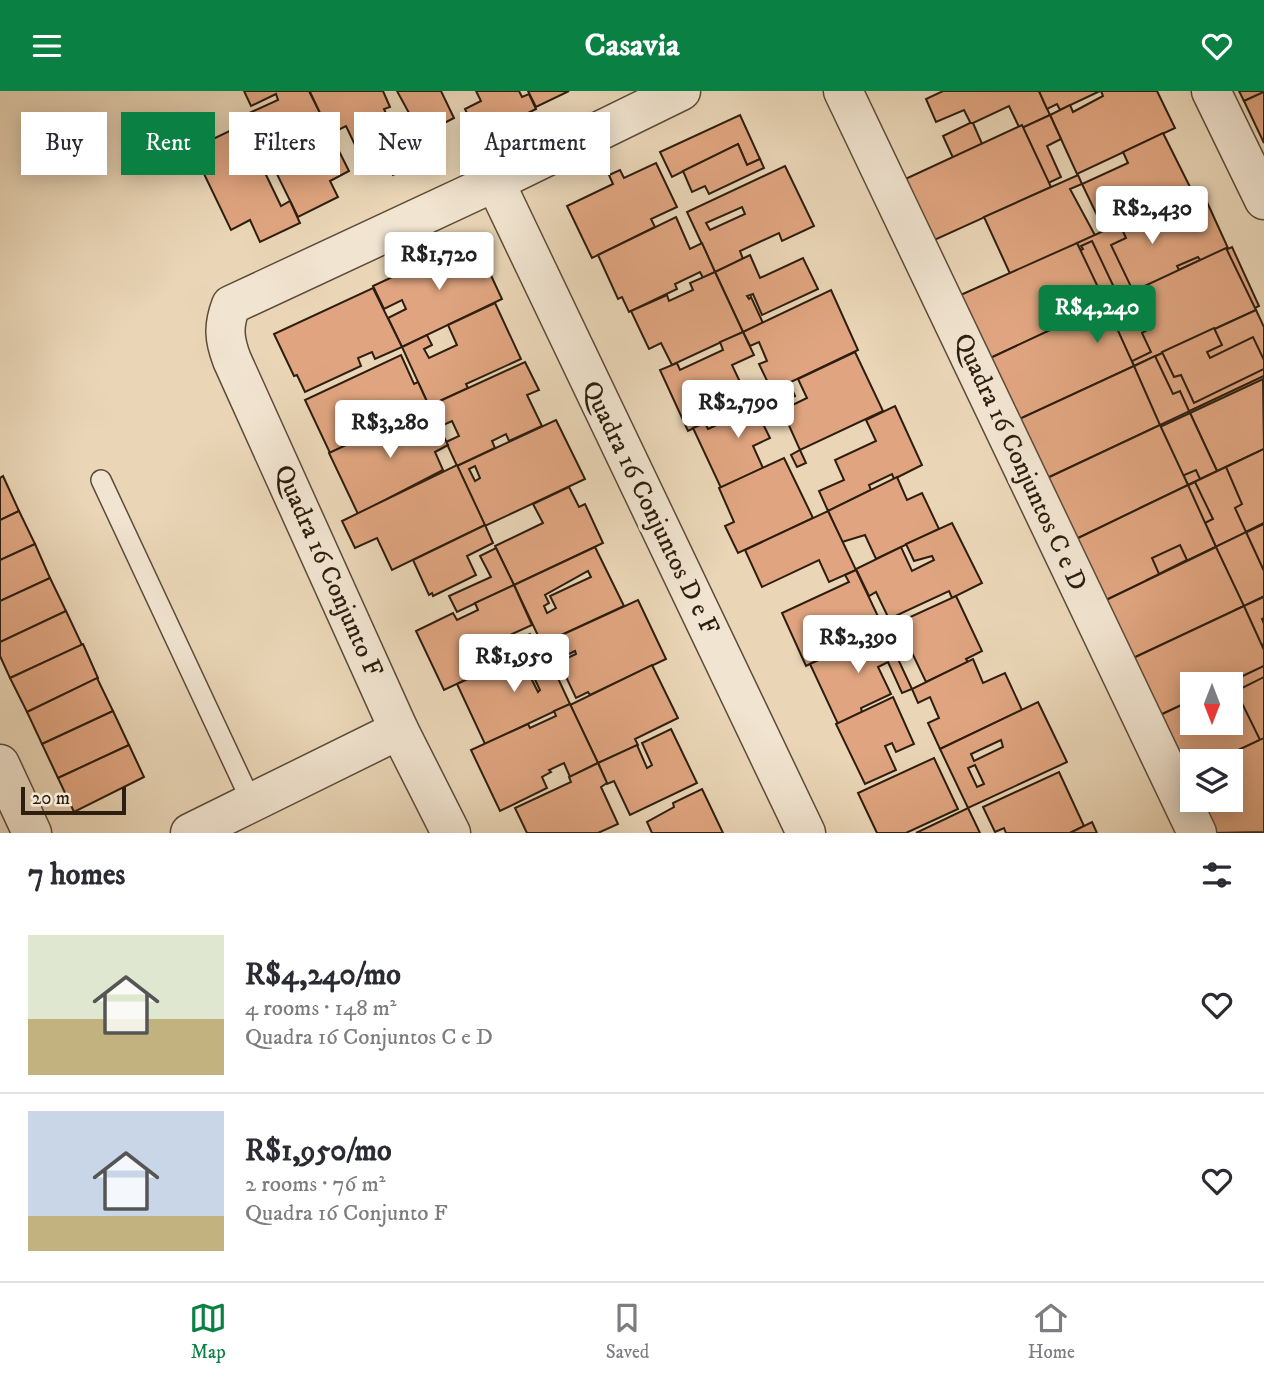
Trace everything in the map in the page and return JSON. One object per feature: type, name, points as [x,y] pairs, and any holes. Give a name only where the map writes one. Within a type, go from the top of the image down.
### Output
[{"type":"street","points":[[495,183],[681,91]]},
{"type":"street","name":"Quadra 16 Conjuntos C e D","points":[[843,91],[1197,833]]},
{"type":"street","points":[[1211,91],[1264,200]]},
{"type":"street","name":"Quadra 16 Conjunto F","points":[[451,833],[400,730],[232,360],[224,331],[232,305],[495,183]]},
{"type":"street","name":"Quadra 16 Conjuntos D e F","points":[[495,183],[806,833]]},
{"type":"street","points":[[190,833],[400,730]]},
{"type":"street","points":[[0,764],[33,833]]},
{"type":"lane","points":[[101,480],[252,803]]},
{"type":"building","points":[[244,91],[309,91],[320,112],[251,112],[278,100],[276,94],[251,106]]},
{"type":"building","points":[[383,91],[390,107],[384,109],[385,112],[354,112],[354,143],[346,126],[340,129],[340,112],[320,112],[310,92]]},
{"type":"building","points":[[397,91],[441,91],[454,118],[446,122],[446,112],[408,112]]},
{"type":"building","points":[[476,91],[519,91],[522,97],[529,94],[536,109],[530,112],[466,112],[465,109],[481,101]]},
{"type":"building","points":[[528,91],[569,91],[536,107]]},
{"type":"building","points":[[943,91],[1039,91],[1050,115],[1020,129],[1009,106],[971,124],[964,110],[936,122],[926,99]]},
{"type":"building","points":[[1039,91],[1100,91],[1060,110],[1057,104],[1047,109]]},
{"type":"building","points":[[1101,91],[1157,91],[1175,128],[1077,174],[1050,115],[1070,105],[1073,112],[1103,96]]},
{"type":"building","points":[[1239,91],[1264,91],[1264,92],[1244,101]]},
{"type":"building","points":[[1264,92],[1264,143],[1244,101]]},
{"type":"building","points":[[740,115],[760,159],[747,165],[738,144],[672,177],[660,152]]},
{"type":"building","points":[[1050,115],[1061,139],[1047,146],[1061,177],[1029,192],[1030,196],[1001,209],[974,150],[1001,138],[1003,143],[1014,138],[1011,133]]},
{"type":"building","points":[[973,123],[983,146],[954,160],[943,136]]},
{"type":"building","points":[[1022,125],[1051,187],[930,242],[901,181]]},
{"type":"building","points":[[229,131],[229,175],[266,175],[281,206],[290,201],[300,223],[260,242],[250,220],[231,230],[205,175],[215,175],[215,138]]},
{"type":"building","points":[[1163,133],[1191,189],[1166,201],[1168,205],[1106,234],[1082,184],[1128,163],[1123,152]]},
{"type":"building","points":[[738,144],[747,165],[760,159],[764,168],[709,194],[705,186],[692,192],[683,171]]},
{"type":"building","points":[[340,153],[349,171],[330,181],[338,197],[298,217],[277,175],[340,175]]},
{"type":"building","points":[[656,163],[677,207],[651,219],[655,227],[592,258],[567,206],[613,184],[609,175],[620,170],[624,178]]},
{"type":"building","points":[[785,166],[814,226],[782,241],[779,233],[740,251],[743,259],[715,272],[687,212]],"holes":[[[742,207],[745,214],[710,230],[706,223]]]},
{"type":"building","points":[[1078,175],[1082,184],[1070,189],[1097,239],[1012,278],[984,217]]},
{"type":"building","points":[[1198,188],[1226,248],[1106,304],[1077,243]]},
{"type":"building","points":[[1201,189],[1228,248],[1201,261],[1198,257],[1177,266],[1180,272],[1134,293],[1111,245],[1126,238],[1121,227]]},
{"type":"building","points":[[676,217],[690,249],[702,243],[715,272],[703,278],[700,272],[675,284],[677,289],[629,312],[622,297],[618,299],[598,255]]},
{"type":"building","points":[[474,239],[502,299],[402,347],[388,318],[406,309],[402,300],[384,309],[373,286]]},
{"type":"building","points":[[1092,241],[1120,300],[1038,338],[1011,279],[1035,267],[1037,271],[1083,249],[1081,246]]},
{"type":"building","points":[[1077,243],[1106,304],[986,360],[956,297]]},
{"type":"building","points":[[1232,247],[1259,306],[1162,352],[1134,293]],"holes":[[[1160,297],[1168,314],[1160,317],[1153,300]]]},
{"type":"building","points":[[1226,248],[1256,310],[1134,366],[1106,304]]},
{"type":"building","points":[[750,255],[760,278],[803,258],[818,289],[762,315],[753,294],[747,296],[749,299],[751,297],[763,323],[743,332],[715,272]]},
{"type":"building","points":[[715,272],[743,332],[672,365],[661,343],[649,349],[631,311],[667,295],[669,301],[693,290],[690,283]]},
{"type":"building","points":[[373,288],[402,347],[375,359],[372,352],[358,358],[361,366],[305,392],[297,375],[294,376],[274,334]]},
{"type":"building","points":[[831,290],[858,350],[772,391],[759,364],[767,361],[759,342],[750,346],[743,332]]},
{"type":"building","points":[[1134,293],[1151,328],[1142,333],[1151,352],[1118,368],[1110,351],[1107,353],[1117,375],[1067,399],[1038,338]]},
{"type":"building","points":[[495,303],[521,359],[466,384],[468,388],[429,406],[402,347],[427,335],[432,345],[424,349],[429,358],[457,345],[448,325]]},
{"type":"building","points":[[1106,304],[1134,366],[1015,421],[986,360]]},
{"type":"building","points":[[1256,310],[1264,327],[1264,376],[1160,425],[1134,366]]},
{"type":"building","points":[[1214,328],[1222,345],[1207,352],[1210,358],[1253,337],[1264,360],[1264,369],[1194,403],[1181,375],[1174,377],[1162,352]]},
{"type":"building","points":[[743,332],[754,355],[732,365],[749,401],[688,431],[660,370],[677,363],[680,370],[723,350],[720,342]]},
{"type":"building","points":[[855,352],[883,411],[800,450],[782,410],[807,398],[798,379]]},
{"type":"building","points":[[401,355],[414,384],[418,382],[429,406],[330,453],[305,400]]},
{"type":"building","points":[[1155,356],[1173,394],[1180,391],[1190,413],[1097,457],[1068,398]]},
{"type":"building","points":[[525,362],[539,390],[527,395],[542,426],[509,441],[506,434],[492,441],[495,448],[457,466],[446,442],[459,436],[452,421],[439,427],[429,406]]},
{"type":"building","points":[[1134,366],[1160,425],[1043,480],[1015,421]]},
{"type":"building","points":[[1264,376],[1264,449],[1188,485],[1160,425]]},
{"type":"building","points":[[1263,379],[1264,449],[1217,471],[1190,413]]},
{"type":"building","points":[[789,383],[795,396],[779,404],[772,391]]},
{"type":"building","points":[[772,391],[782,410],[761,420],[770,438],[753,446],[763,468],[721,488],[693,428],[705,423],[708,429],[728,420],[725,413]]},
{"type":"building","points":[[429,406],[448,445],[435,452],[443,470],[358,514],[329,453],[382,428],[385,435],[394,431],[391,424]]},
{"type":"building","points":[[895,406],[922,465],[894,479],[892,474],[869,485],[871,490],[828,511],[819,491],[844,480],[835,460],[876,441],[866,420]]},
{"type":"building","points":[[1190,413],[1217,471],[1200,479],[1196,470],[1177,478],[1181,488],[1123,516],[1095,457]]},
{"type":"building","points":[[556,420],[585,479],[485,526],[457,466]],"holes":[[[475,466],[480,478],[475,481],[469,469]]]},
{"type":"building","points":[[1160,425],[1188,485],[1072,541],[1043,480]]},
{"type":"building","points":[[1264,449],[1264,524],[1216,547],[1188,485]]},
{"type":"building","points":[[1264,449],[1264,523],[1246,532],[1235,508],[1242,504],[1226,467]]},
{"type":"building","points":[[800,450],[806,463],[797,467],[791,455]]},
{"type":"building","points":[[784,458],[813,518],[738,553],[725,526],[734,522],[719,488]]},
{"type":"building","points":[[457,465],[485,525],[392,570],[377,538],[355,548],[342,521]]},
{"type":"building","points":[[3,476],[19,511],[0,520],[0,478]]},
{"type":"building","points":[[897,477],[907,500],[922,493],[939,529],[876,559],[865,535],[842,542],[828,511]]},
{"type":"building","points":[[1195,482],[1213,519],[1158,546],[1140,508]]},
{"type":"building","points":[[1188,485],[1216,547],[1102,602],[1072,541]]},
{"type":"building","points":[[569,487],[579,507],[585,504],[603,543],[514,585],[495,546],[543,523],[533,504]]},
{"type":"building","points":[[19,511],[35,544],[0,560],[0,520]]},
{"type":"building","points":[[828,511],[856,570],[829,582],[819,560],[762,587],[745,550]]},
{"type":"building","points":[[952,523],[982,583],[952,598],[949,591],[889,619],[876,592],[869,596],[856,569],[901,547],[912,571],[934,560],[932,556],[914,561],[906,544]]},
{"type":"building","points":[[1264,523],[1264,571],[1246,532]]},
{"type":"building","points":[[1264,524],[1264,596],[1244,606],[1216,547]]},
{"type":"building","points":[[485,525],[493,543],[467,556],[476,575],[433,596],[432,593],[429,595],[413,560]]},
{"type":"building","points":[[1246,532],[1264,571],[1264,597],[1176,639],[1147,580]]},
{"type":"building","points":[[35,544],[50,578],[0,601],[0,560]]},
{"type":"building","points":[[1180,545],[1187,560],[1159,574],[1152,558]]},
{"type":"building","points":[[595,547],[624,606],[542,644],[514,585]],"holes":[[[588,571],[591,577],[550,596],[556,608],[547,613],[544,606],[549,603],[545,595]]]},
{"type":"building","points":[[1216,547],[1244,606],[1129,660],[1102,602]]},
{"type":"building","points":[[496,548],[514,585],[457,612],[449,596],[491,577],[480,556]]},
{"type":"building","points":[[856,570],[884,629],[871,635],[869,629],[830,647],[833,653],[806,666],[782,613],[849,582],[845,575]]},
{"type":"building","points":[[50,578],[66,611],[0,642],[0,601]]},
{"type":"building","points":[[514,585],[532,625],[501,639],[504,645],[530,634],[536,647],[444,690],[416,631],[453,613],[457,620],[478,610],[475,603]]},
{"type":"building","points":[[956,596],[982,651],[966,659],[968,662],[926,682],[905,638],[891,645],[884,629]]},
{"type":"building","points":[[1264,596],[1264,650],[1244,606]]},
{"type":"building","points":[[1264,597],[1264,644],[1255,648],[1259,656],[1255,658],[1261,671],[1243,679],[1243,672],[1196,672],[1179,637],[1237,614],[1235,610]]},
{"type":"building","points":[[638,600],[666,659],[590,695],[588,692],[576,698],[559,662],[576,654],[575,651],[551,663],[542,644]]},
{"type":"building","points":[[1244,606],[1264,650],[1264,666],[1243,676],[1243,672],[1180,672],[1180,706],[1156,717],[1129,660]]},
{"type":"building","points":[[66,611],[82,645],[10,678],[0,656],[0,642]]},
{"type":"building","points":[[884,629],[912,689],[902,693],[888,662],[878,667],[891,694],[861,708],[862,712],[838,724],[810,664]]},
{"type":"building","points":[[83,644],[98,678],[27,712],[10,678]]},
{"type":"building","points":[[542,644],[570,704],[485,744],[457,684]],"holes":[[[529,667],[540,690],[538,692],[526,668]]]},
{"type":"building","points":[[973,659],[983,683],[1005,673],[1022,710],[940,749],[928,723],[939,718],[930,697],[918,703],[912,689]]},
{"type":"building","points":[[652,665],[678,718],[635,739],[638,745],[598,763],[570,705]]},
{"type":"building","points":[[1264,666],[1264,738],[1241,749],[1180,749],[1180,768],[1156,717],[1180,706],[1180,735],[1243,735],[1243,676]]},
{"type":"building","points":[[1264,677],[1262,744],[1243,705],[1243,688]]},
{"type":"building","points":[[97,678],[113,711],[42,744],[27,712]]},
{"type":"building","points":[[893,697],[914,744],[896,752],[892,743],[885,746],[896,770],[865,784],[836,724]]},
{"type":"building","points":[[1038,702],[1067,762],[968,808],[940,749]],"holes":[[[1001,740],[1003,747],[974,761],[971,754]],[[975,765],[984,784],[977,787],[968,768]]]},
{"type":"building","points":[[570,704],[598,763],[570,777],[564,763],[549,770],[551,772],[542,777],[547,788],[500,811],[471,750],[528,724],[530,728],[556,716],[554,711]]},
{"type":"building","points":[[113,711],[129,745],[58,778],[42,744]]},
{"type":"building","points":[[671,729],[697,783],[630,815],[614,781],[607,784],[598,763],[637,745],[647,768],[652,765],[642,743]]},
{"type":"building","points":[[1264,738],[1264,832],[1211,833],[1201,812],[1243,812],[1243,749],[1241,749]]},
{"type":"building","points":[[129,745],[144,777],[74,812],[58,778]]},
{"type":"building","points":[[934,758],[958,809],[906,833],[877,833],[858,793]]},
{"type":"building","points":[[598,763],[607,783],[601,787],[618,824],[598,833],[527,833],[515,808],[571,782],[569,777]]},
{"type":"building","points":[[1059,772],[1084,826],[1070,833],[1006,833],[1004,828],[995,832],[983,807]]},
{"type":"building","points":[[702,789],[723,833],[652,833],[647,822],[674,807],[673,803]]},
{"type":"building","points":[[968,808],[980,833],[916,833]]},
{"type":"building","points":[[1092,822],[1097,833],[1070,833]]}]
